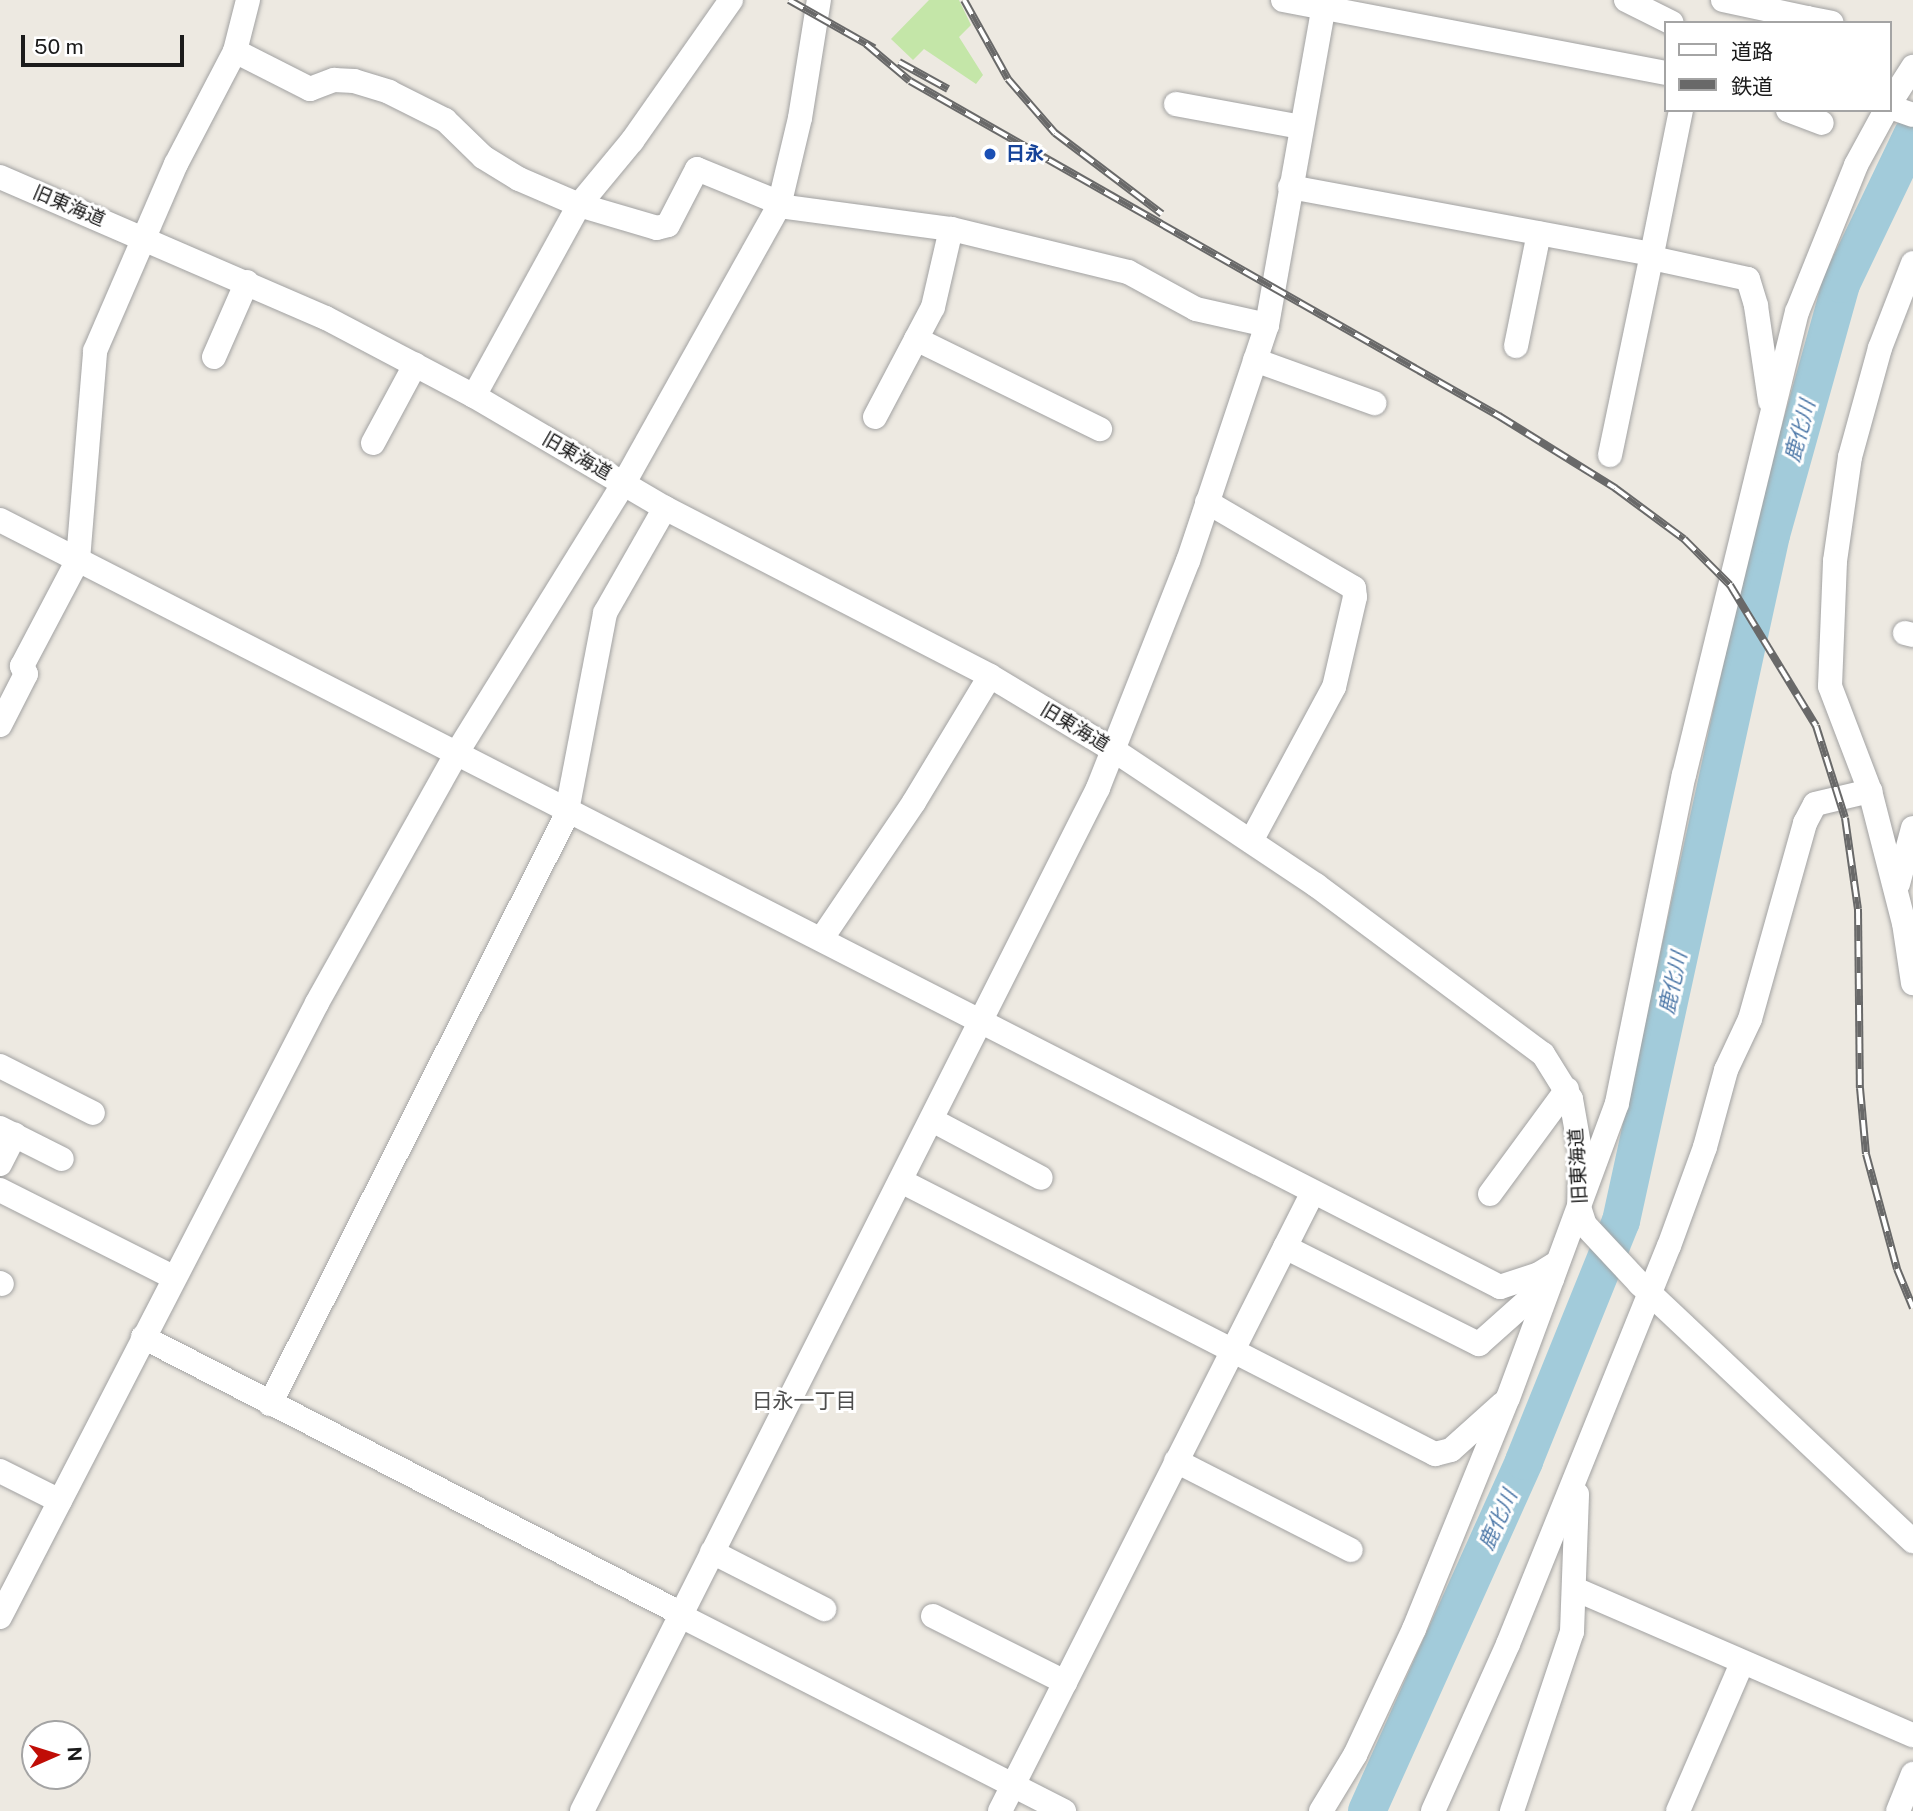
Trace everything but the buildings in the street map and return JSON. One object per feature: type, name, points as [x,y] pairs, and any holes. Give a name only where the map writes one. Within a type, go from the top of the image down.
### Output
[{"type":"street","points":[[1,722],[26,674],[22,666],[78,560],[94,351],[144,237],[234,51],[248,0]]},
{"type":"street","points":[[474,396],[579,205],[632,141],[731,0]]},
{"type":"street","points":[[0,1617],[173,1277],[317,1003],[456,754],[624,483],[779,204],[800,118],[818,0]]},
{"type":"street","points":[[1283,0],[1324,4],[1664,74]]},
{"type":"street","points":[[1626,0],[1668,21]]},
{"type":"street","points":[[1723,0],[1807,20]]},
{"type":"street","points":[[582,1811],[932,1120],[1115,751],[1207,502],[1267,325],[1324,4]]},
{"type":"street","points":[[234,51],[310,89],[334,80],[354,81],[389,92],[445,120],[483,157],[519,179],[579,205],[664,228],[697,169],[779,204],[951,229],[1128,272],[1196,309],[1267,325]]},
{"type":"street","points":[[1321,1811],[1354,1755],[1414,1629],[1508,1398],[1555,1270],[1582,1216],[1617,1103],[1684,775],[1772,411],[1814,264],[1856,165],[1895,109],[1913,67]]},
{"type":"street","points":[[1177,104],[1301,127]]},
{"type":"street","points":[[1610,455],[1681,112]]},
{"type":"street","points":[[1793,112],[1822,123]]},
{"type":"street","name":"旧東海道","points":[[0,177],[247,282],[474,396],[665,508],[990,676],[1115,751],[1251,841],[1505,1023],[1543,1054],[1567,1089],[1581,1156],[1582,1216],[1644,1288],[1913,1541]]},
{"type":"street","points":[[1290,187],[1539,233],[1748,279],[1756,306],[1772,411]]},
{"type":"street","points":[[875,417],[933,307],[951,229]]},
{"type":"street","points":[[1516,346],[1539,233]]},
{"type":"street","points":[[1905,898],[1870,791],[1830,686],[1835,561],[1850,457],[1880,348],[1913,263]]},
{"type":"street","points":[[214,357],[247,282]]},
{"type":"street","points":[[916,339],[1100,429]]},
{"type":"street","points":[[1255,360],[1374,403]]},
{"type":"street","points":[[373,443],[415,365]]},
{"type":"street","points":[[1207,502],[1353,588],[1355,597],[1334,687],[1251,841]]},
{"type":"street","points":[[270,1404],[567,810],[605,613],[665,508]]},
{"type":"street","points":[[0,520],[822,939],[1312,1194],[1500,1287],[1555,1270]]},
{"type":"street","points":[[822,939],[914,803],[990,676]]},
{"type":"street","points":[[1433,1811],[1469,1739],[1574,1480],[1644,1288],[1705,1147],[1726,1070],[1750,1019],[1805,822],[1815,804],[1870,791]]},
{"type":"street","points":[[1913,828],[1898,869],[1905,898],[1913,983]]},
{"type":"street","points":[[0,1066],[93,1113]]},
{"type":"street","points":[[1490,1194],[1567,1089]]},
{"type":"street","points":[[932,1120],[1041,1178]]},
{"type":"street","points":[[0,1164],[8,1131],[62,1159]]},
{"type":"street","points":[[901,1181],[1435,1454],[1451,1450],[1508,1398]]},
{"type":"street","points":[[0,1190],[173,1277]]},
{"type":"street","points":[[1000,1811],[1312,1194]]},
{"type":"street","points":[[1285,1247],[1479,1344],[1555,1270]]},
{"type":"street","points":[[143,1337],[1065,1811]]},
{"type":"street","points":[[1176,1461],[1351,1549]]},
{"type":"street","points":[[0,1471],[60,1501]]},
{"type":"street","points":[[1512,1811],[1572,1632],[1576,1589],[1573,1529],[1578,1495],[1574,1480]]},
{"type":"street","points":[[712,1552],[824,1609]]},
{"type":"street","points":[[1576,1589],[1913,1735]]},
{"type":"street","points":[[933,1616],[1065,1682]]},
{"type":"street","points":[[1678,1811],[1742,1663]]},
{"type":"street","points":[[1898,1811],[1913,1774]]},
{"type":"green space","points":[[929,0],[959,0],[971,25],[959,37],[983,75],[976,84],[924,49],[913,60],[891,39]]},
{"type":"waterway","name":"鹿化川","points":[[1367,1811],[1524,1461],[1621,1221],[1771,535],[1841,284],[1913,134]]},
{"type":"railway","points":[[789,0],[874,48]]},
{"type":"railway","points":[[964,0],[1008,79],[1055,133],[1162,214]]},
{"type":"railway","points":[[866,44],[910,81],[1499,416],[1615,488],[1684,539],[1730,585],[1816,726],[1845,818],[1858,909],[1860,1088],[1866,1154],[1897,1269],[1913,1308]]},
{"type":"railway","points":[[899,62],[948,89]]},
{"type":"place","name":"日永","points":[[990,154]]},
{"type":"district","name":"日永一丁目","points":[[804,1401]]}]
